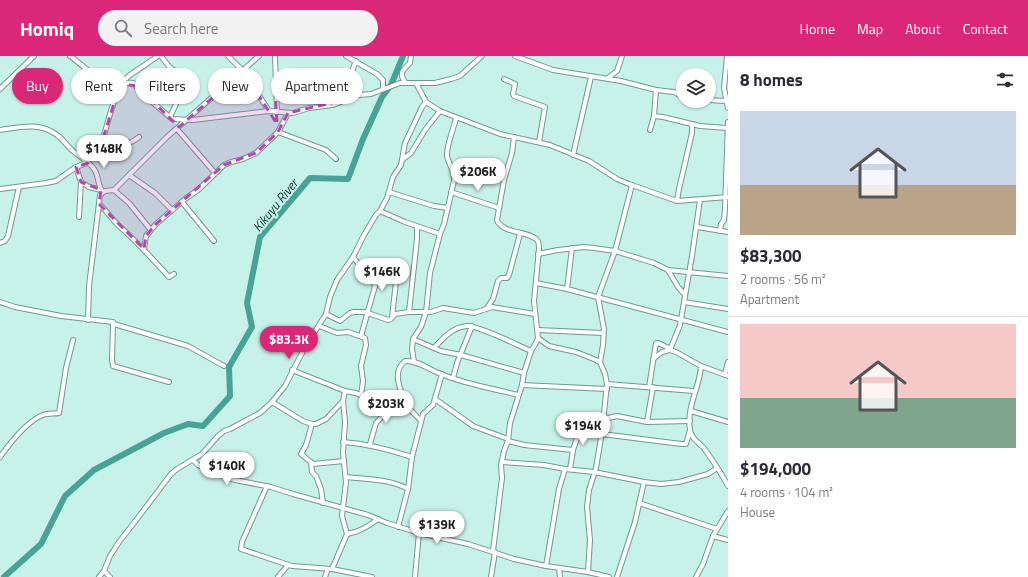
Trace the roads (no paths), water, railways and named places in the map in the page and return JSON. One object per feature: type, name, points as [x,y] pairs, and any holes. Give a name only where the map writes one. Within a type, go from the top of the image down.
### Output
[{"type":"street","points":[[0,89],[34,56]]},
{"type":"street","points":[[70,56],[86,68]]},
{"type":"street","points":[[127,78],[159,56],[172,69],[183,74],[186,78],[186,82],[171,118]]},
{"type":"street","points":[[228,56],[241,68]]},
{"type":"street","points":[[245,68],[259,56]]},
{"type":"street","points":[[275,56],[275,68]]},
{"type":"street","points":[[346,56],[356,61],[380,78],[383,82],[383,88]]},
{"type":"street","points":[[406,82],[402,77],[402,72],[403,68],[410,63],[411,56]]},
{"type":"street","points":[[363,95],[406,82],[435,82],[460,76],[482,56]]},
{"type":"street","points":[[515,56],[553,70],[591,77],[607,78],[656,90],[676,93]]},
{"type":"street","points":[[607,78],[617,71],[622,56]]},
{"type":"street","points":[[727,56],[724,88],[725,100],[728,108]]},
{"type":"street","points":[[353,68],[356,61]]},
{"type":"street","points":[[573,155],[591,77]]},
{"type":"street","points":[[504,79],[515,84],[514,96],[545,107],[539,142]]},
{"type":"street","points":[[127,83],[133,83],[144,95],[171,118],[215,173]]},
{"type":"street","points":[[416,83],[426,102],[440,111],[493,132],[539,142],[589,161],[617,179],[632,185],[677,201],[727,197]]},
{"type":"street","points":[[650,130],[654,116],[656,90]]},
{"type":"street","points":[[81,182],[89,187],[102,191],[114,190],[166,137],[187,120],[208,99]]},
{"type":"street","points":[[716,100],[725,100]]},
{"type":"street","points":[[263,102],[269,111]]},
{"type":"street","points":[[99,577],[104,571],[110,556],[119,542],[171,474],[177,468],[193,460],[208,448],[224,431],[255,416],[272,402],[285,386],[305,347],[326,314],[330,297],[337,280],[353,257],[364,234],[380,211],[389,192],[393,177],[402,160],[405,143],[422,107],[426,102]]},
{"type":"street","points":[[101,146],[113,104]]},
{"type":"street","points":[[276,104],[276,112]]},
{"type":"street","points":[[171,118],[187,120],[269,111],[296,113],[309,108],[336,104]]},
{"type":"street","points":[[402,160],[411,152],[425,130],[440,111]]},
{"type":"street","points":[[144,248],[146,236],[150,229],[198,190],[226,164],[244,159],[256,153],[278,132],[288,113]]},
{"type":"street","points":[[654,116],[692,124],[727,128]]},
{"type":"street","points":[[414,362],[412,349],[413,339],[424,322],[430,273],[444,224],[455,176],[447,156],[456,118]]},
{"type":"street","points":[[720,231],[721,224],[724,220],[727,197],[728,122]]},
{"type":"street","points":[[677,201],[692,133],[692,124]]},
{"type":"street","points":[[0,130],[32,126],[45,128],[58,135],[71,149],[95,170],[102,191],[100,195],[89,286],[88,320]]},
{"type":"street","points":[[278,132],[326,150],[336,159]]},
{"type":"street","points":[[0,189],[56,180],[76,167],[87,163],[94,147],[124,144],[132,142],[139,137]]},
{"type":"street","points":[[491,577],[504,451],[508,440],[510,423],[524,374],[531,351],[538,338],[534,295],[539,246],[537,239],[520,234],[502,226],[497,220],[504,180],[512,153],[514,137]]},
{"type":"street","points":[[76,167],[81,182],[79,217]]},
{"type":"street","points":[[129,175],[155,193],[172,210]]},
{"type":"street","points":[[588,572],[590,540],[587,507],[589,490],[602,433],[607,389],[605,374],[600,362],[603,333],[598,298],[616,251],[632,185]]},
{"type":"street","points":[[0,243],[5,241],[8,236],[19,187]]},
{"type":"street","points":[[114,190],[129,203],[150,229]]},
{"type":"street","points":[[389,192],[434,206],[448,208]]},
{"type":"street","points":[[451,192],[499,208]]},
{"type":"street","points":[[671,350],[681,319],[690,272],[700,200]]},
{"type":"street","points":[[182,202],[214,241]]},
{"type":"street","points":[[99,204],[137,244],[144,248],[169,277],[174,274]]},
{"type":"street","points":[[380,211],[417,227],[440,234]]},
{"type":"street","points":[[409,312],[417,227]]},
{"type":"street","points":[[697,227],[728,232]]},
{"type":"street","points":[[487,308],[492,299],[498,281],[501,278],[507,278],[509,275],[520,234]]},
{"type":"street","points":[[567,289],[572,248]]},
{"type":"street","points":[[538,254],[572,248],[594,248],[616,251],[654,263],[668,270],[728,276]]},
{"type":"street","points":[[353,257],[371,275],[375,286]]},
{"type":"street","points":[[668,270],[678,287],[685,295]]},
{"type":"street","points":[[361,336],[375,286],[378,278],[381,276],[396,282],[391,319]]},
{"type":"street","points":[[536,283],[567,289],[728,332]]},
{"type":"street","points":[[0,302],[15,307],[61,316],[113,322],[114,324],[188,346],[224,366]]},
{"type":"street","points":[[684,302],[728,309]]},
{"type":"street","points":[[391,319],[395,314],[426,312],[443,308],[474,312],[492,307],[535,314]]},
{"type":"street","points":[[326,314],[340,321],[350,313],[368,313],[388,320],[391,319]]},
{"type":"street","points":[[113,322],[113,366],[169,382]]},
{"type":"street","points":[[319,326],[337,332],[348,332],[365,338],[366,345],[361,362],[363,381],[361,395]]},
{"type":"street","points":[[434,348],[454,330],[472,326],[531,351]]},
{"type":"street","points":[[453,378],[456,363],[461,355],[472,326]]},
{"type":"street","points":[[538,330],[603,333]]},
{"type":"street","points":[[538,338],[549,346],[576,352],[600,362]]},
{"type":"street","points":[[413,339],[441,351],[461,355],[524,374]]},
{"type":"street","points":[[0,457],[2,450],[35,419],[45,414],[59,413],[66,368],[73,340]]},
{"type":"street","points":[[647,422],[651,387],[652,358],[657,343],[701,366],[726,375],[728,362]]},
{"type":"street","points":[[652,358],[662,352],[671,350]]},
{"type":"street","points":[[421,421],[406,405],[398,383],[401,366],[403,362],[408,360],[453,378],[518,395]]},
{"type":"street","points":[[570,469],[573,450],[577,437],[581,431],[686,444],[690,430],[694,392],[700,377],[701,366]]},
{"type":"street","points":[[292,370],[345,391],[406,405]]},
{"type":"street","points":[[398,527],[408,489],[412,457],[423,412],[431,407],[435,399],[442,374]]},
{"type":"street","points":[[607,384],[694,392]]},
{"type":"street","points":[[522,385],[607,389]]},
{"type":"street","points":[[325,577],[347,534],[342,518],[346,477],[344,461],[345,422],[343,401],[345,391]]},
{"type":"street","points":[[435,399],[473,426],[508,440],[524,445],[573,450]]},
{"type":"street","points":[[272,402],[303,421],[316,424],[326,419],[343,401]]},
{"type":"street","points":[[370,444],[376,423],[394,402]]},
{"type":"street","points":[[691,411],[728,422]]},
{"type":"street","points":[[604,419],[617,416],[647,422],[690,421]]},
{"type":"street","points":[[312,424],[306,445],[301,454],[313,464],[344,461]]},
{"type":"street","points":[[690,430],[693,438],[703,448],[728,486]]},
{"type":"street","points":[[344,442],[370,444],[412,457]]},
{"type":"street","points":[[193,460],[198,465],[217,474],[235,480],[267,486],[368,515],[378,520],[419,533],[468,544],[546,566],[588,572],[609,577]]},
{"type":"street","points":[[311,462],[312,472],[316,476],[322,489],[323,503]]},
{"type":"street","points":[[502,462],[551,466],[661,484],[679,482],[708,474],[717,468]]},
{"type":"street","points":[[546,566],[559,489],[565,469]]},
{"type":"street","points":[[346,477],[386,482],[403,486],[408,489]]},
{"type":"street","points":[[617,577],[635,522],[644,482]]},
{"type":"street","points":[[267,486],[242,542],[241,549],[288,565],[330,569],[350,575],[372,577]]},
{"type":"street","points":[[639,503],[717,529]]},
{"type":"street","points":[[696,577],[703,564],[713,536],[728,511]]},
{"type":"street","points":[[347,534],[360,531],[378,520]]},
{"type":"street","points":[[415,577],[419,533]]},
{"type":"street","points":[[713,536],[728,540]]},
{"type":"street","points":[[278,577],[288,565]]},
{"type":"street","points":[[559,568],[560,577]]},
{"type":"street","points":[[104,571],[110,577]]},
{"type":"waterway","name":"Kikuyu River","points":[[4,577],[41,544],[65,496],[94,470],[164,433],[188,424],[203,426],[230,396],[229,367],[252,327],[247,303],[260,237],[310,178],[348,179],[363,139],[382,97],[391,85],[403,56]]}]
